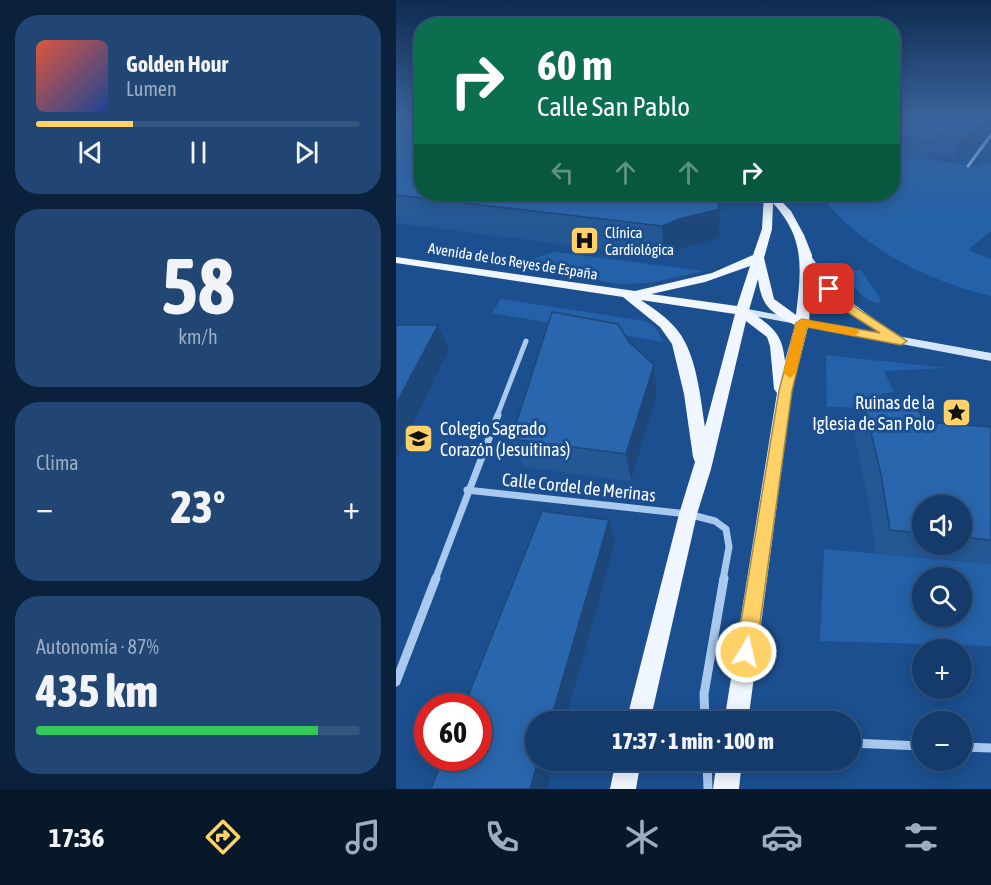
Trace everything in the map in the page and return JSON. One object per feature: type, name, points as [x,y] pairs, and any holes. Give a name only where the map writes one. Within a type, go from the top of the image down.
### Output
[{"type":"main road","points":[[641,711],[688,514],[702,469],[742,311],[767,229],[769,201]]},
{"type":"main road","points":[[776,201],[787,213],[799,235],[806,255],[829,289],[854,311],[901,341]]},
{"type":"main road","points":[[738,711],[783,407],[802,323],[806,255]]},
{"type":"main road","points":[[759,257],[766,300],[772,308],[802,323]]},
{"type":"main road","points":[[626,294],[712,277],[738,268],[759,257]]},
{"type":"main road","name":"Avenida de los Reyes de España","points":[[396,260],[742,311]]},
{"type":"main road","name":"Avenida de los Reyes de España","points":[[626,294],[657,318],[675,336],[681,351],[698,433],[702,469]]},
{"type":"main road","points":[[742,311],[991,357]]},
{"type":"main road","points":[[742,311],[773,335],[777,346],[783,407]]},
{"type":"main road","points":[[958,352],[991,366]]},
{"type":"main road","points":[[623,789],[627,771]]},
{"type":"main road","points":[[726,789],[728,771]]},
{"type":"street","points":[[968,166],[979,152]]},
{"type":"street","name":"Calle Cordel de Merinas","points":[[396,682],[467,490],[526,340]]},
{"type":"street","name":"Calle Cordel de Merinas","points":[[467,490],[688,514],[715,521],[726,529],[729,547],[704,694],[705,711]]},
{"type":"street","points":[[861,743],[912,746]]},
{"type":"street","points":[[972,747],[991,748]]},
{"type":"street","points":[[707,771],[708,789]]},
{"type":"shaded area","points":[[900,155],[979,167],[983,163],[991,164],[991,231],[968,250],[991,259],[991,296],[943,281],[896,259],[874,246],[836,213],[826,201],[900,201]]},
{"type":"shaded area","points":[[554,252],[704,271],[650,283],[622,284],[519,269],[530,260]]},
{"type":"shaded area","points":[[861,270],[881,300],[880,303],[863,296],[844,271]]},
{"type":"shaded area","points":[[501,299],[645,321],[655,327],[664,342],[492,313]]},
{"type":"shaded area","points":[[826,355],[946,368],[884,371],[894,392],[881,394],[876,400],[877,408],[827,407]]},
{"type":"shaded area","points":[[824,549],[991,564],[991,646],[972,645],[972,639],[912,639],[912,644],[820,641]]},
{"type":"building","points":[[396,152],[414,152],[414,197],[396,195]]},
{"type":"building","points":[[447,201],[717,201],[720,209],[679,219],[662,226]]},
{"type":"building","points":[[552,312],[618,324],[629,342],[654,365],[626,454],[511,439]]},
{"type":"building","points":[[396,325],[438,325],[396,404]]},
{"type":"building","points":[[865,408],[918,409],[924,422],[991,427],[991,540],[972,538],[972,495],[912,495],[912,532],[890,530],[881,474]]},
{"type":"building","points":[[542,511],[609,520],[553,711],[525,711],[525,771],[535,771],[530,789],[431,789],[438,771],[492,771],[492,693],[469,693]]},
{"type":"slow traffic","points":[[790,373],[802,323],[854,332]]},
{"type":"place","name":"Clínica Cardiológica","points":[[584,241]]},
{"type":"place","name":"Ruinas de la Iglesia de San Polo","points":[[956,412]]},
{"type":"place","name":"Colegio Sagrado Corazón (Jesuitinas)","points":[[419,438]]},
{"type":"route","points":[[746,652],[785,391],[802,323],[901,341],[872,324],[829,289]]}]
